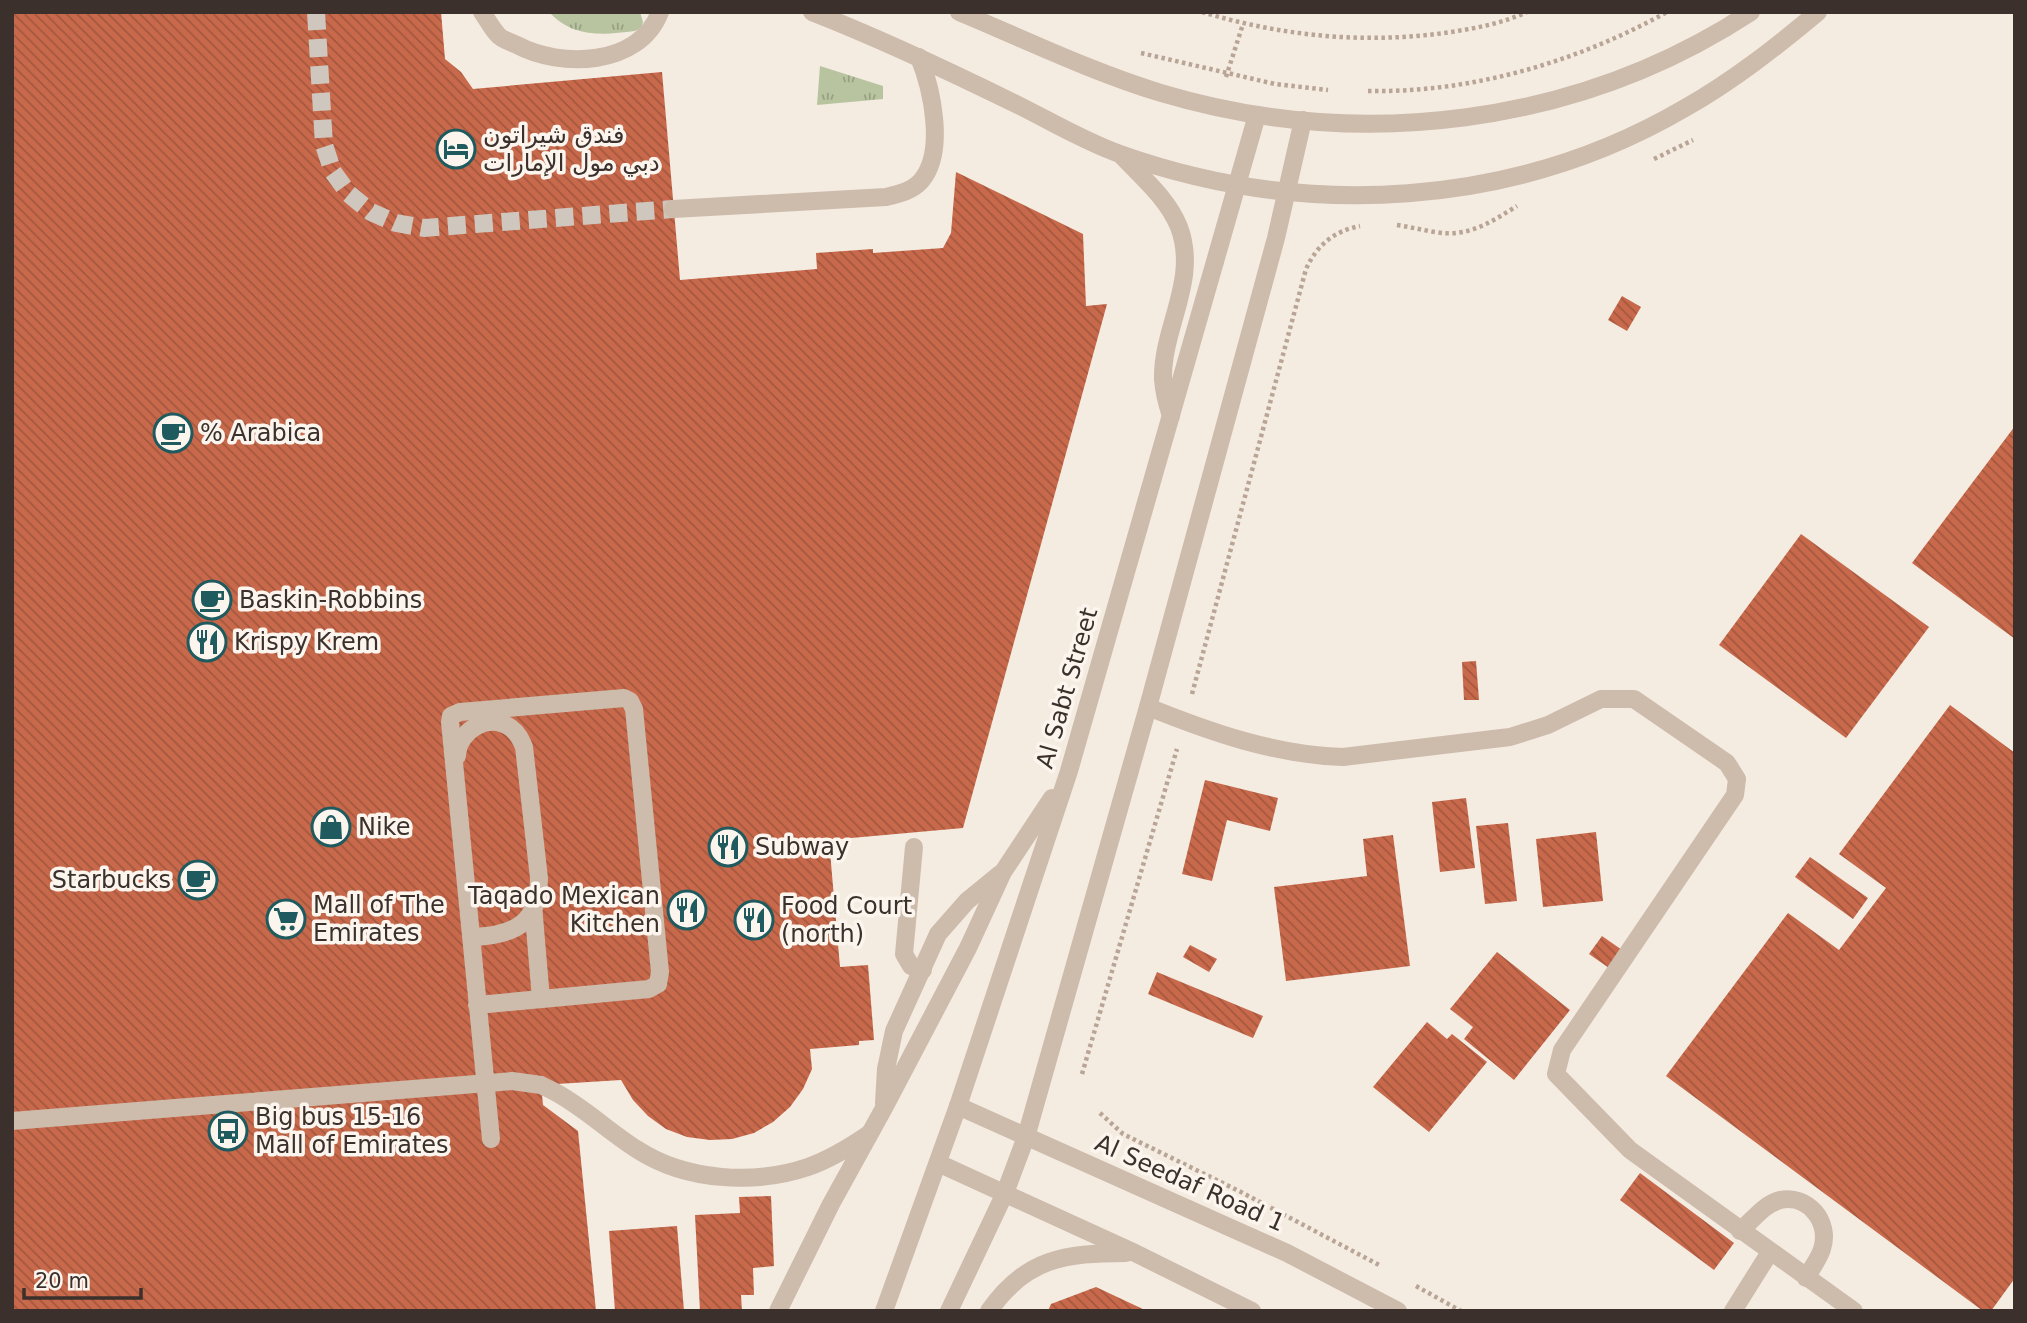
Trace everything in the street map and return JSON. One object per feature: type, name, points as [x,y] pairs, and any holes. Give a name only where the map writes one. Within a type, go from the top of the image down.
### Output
[{"type":"street","points":[[482,12],[498,36],[533,54],[572,61],[611,55],[633,44],[651,28],[660,12]]},
{"type":"street","points":[[812,12],[919,57],[1119,154],[1199,178],[1236,185],[1288,192],[1381,196],[1434,192],[1499,181],[1589,154],[1638,133],[1685,108],[1779,44],[1818,12]]},
{"type":"street","points":[[959,12],[1107,75],[1161,93],[1257,115],[1395,124],[1451,121],[1510,111],[1567,97],[1623,78],[1677,54],[1751,12]]},
{"type":"street","points":[[673,209],[886,197],[905,192],[921,181],[930,164],[933,145],[932,100],[919,57]]},
{"type":"street","name":"Al Sabt Street","points":[[884,1311],[958,1106],[1069,771],[1257,115]]},
{"type":"street","points":[[949,1311],[1005,1193],[1026,1137],[1148,707],[1288,192],[1303,120]]},
{"type":"street","points":[[1119,154],[1164,202],[1178,227],[1184,247],[1186,269],[1164,360],[1165,397],[1171,416]]},
{"type":"street","points":[[479,1004],[649,989],[658,984],[660,972],[633,705],[624,698],[460,712],[451,716],[450,722],[479,1004],[488,1083]]},
{"type":"street","points":[[1148,707],[1185,722],[1278,749],[1321,757],[1343,757],[1510,737],[1548,726],[1601,699],[1634,699],[1727,763],[1737,779],[1734,795],[1562,1050],[1556,1074],[1630,1150],[1854,1311]]},
{"type":"street","points":[[514,707],[541,999]]},
{"type":"street","points":[[479,1004],[457,751],[468,731],[478,725],[501,723],[516,733]]},
{"type":"street","points":[[778,1311],[831,1204],[968,948],[1003,872],[1069,771]]},
{"type":"street","points":[[914,847],[904,954],[911,966],[923,970]]},
{"type":"street","points":[[884,1108],[891,1040],[939,934],[967,901],[1003,872]]},
{"type":"street","points":[[474,937],[505,934],[526,921],[533,910]]},
{"type":"street","points":[[12,1121],[488,1083],[541,1086],[567,1098],[640,1151],[671,1166],[704,1174],[739,1178],[774,1175],[808,1167],[840,1153],[869,1134]]},
{"type":"street","name":"Al Seedaf Road 1","points":[[958,1106],[1274,1248],[1398,1311]]},
{"type":"street","points":[[938,1163],[1135,1253],[1252,1311]]},
{"type":"street","points":[[1740,1231],[1767,1206],[1779,1200],[1805,1204],[1816,1212],[1823,1223],[1825,1237],[1822,1250],[1806,1278]]},
{"type":"street","points":[[1733,1311],[1770,1252]]},
{"type":"street","points":[[989,1311],[1009,1285],[1038,1265],[1074,1254],[1135,1253]]},
{"type":"path","points":[[1202,12],[1243,24],[1325,37],[1373,38],[1467,30],[1513,19],[1527,12]]},
{"type":"path","points":[[1361,91],[1423,88],[1520,72],[1613,39],[1667,12]]},
{"type":"path","points":[[1216,107],[1243,24]]},
{"type":"path","points":[[1136,51],[1275,84],[1337,90]]},
{"type":"path","points":[[1651,161],[1698,137]]},
{"type":"path","points":[[1387,225],[1446,234],[1458,233],[1491,223],[1519,205]]},
{"type":"path","points":[[1082,1074],[1185,722],[1306,269],[1318,248],[1337,232],[1362,225]]},
{"type":"path","points":[[1100,1113],[1123,1134],[1241,1192],[1390,1271]]},
{"type":"path","points":[[1414,1284],[1461,1311]]},
{"type":"green space","points":[[549,12],[640,12],[643,22],[641,28],[635,31],[589,33],[568,26]]},
{"type":"green space","points":[[820,66],[883,86],[883,99],[817,105]]},
{"type":"building","points":[[12,12],[441,12],[445,59],[461,72],[473,89],[662,72],[680,280],[817,269],[816,253],[873,249],[873,253],[943,248],[951,233],[956,172],[1083,234],[1086,306],[1107,304],[963,828],[829,840],[840,967],[868,965],[874,1040],[859,1041],[859,1045],[810,1049],[812,1069],[803,1089],[790,1107],[773,1122],[754,1133],[732,1139],[687,1137],[666,1129],[648,1116],[633,1100],[621,1080],[541,1085],[543,1105],[578,1131],[596,1311],[12,1311]]},
{"type":"building","points":[[1622,296],[1641,307],[1627,331],[1608,320]]},
{"type":"building","points":[[2015,426],[2015,639],[1912,563]]},
{"type":"building","points":[[1801,534],[1929,627],[1846,738],[1719,645]]},
{"type":"building","points":[[1476,661],[1479,700],[1464,700],[1462,662]]},
{"type":"building","points":[[1950,705],[2015,753],[2015,1278],[1991,1311],[1983,1311],[1666,1076],[1788,913],[1839,950],[1886,888],[1839,854]]},
{"type":"building","points":[[1205,780],[1278,798],[1270,831],[1227,820],[1212,881],[1182,874]]},
{"type":"building","points":[[1466,798],[1475,868],[1440,872],[1432,802]]},
{"type":"building","points":[[1508,823],[1517,901],[1485,904],[1476,826]]},
{"type":"building","points":[[1596,832],[1603,901],[1543,907],[1536,839]]},
{"type":"building","points":[[1393,835],[1410,966],[1286,981],[1274,887],[1367,876],[1363,839]]},
{"type":"building","points":[[1810,857],[1868,898],[1853,919],[1795,877]]},
{"type":"building","points":[[1602,936],[1622,950],[1609,968],[1589,954]]},
{"type":"building","points":[[1190,945],[1217,959],[1209,972],[1183,957]]},
{"type":"building","points":[[1497,952],[1570,1010],[1514,1080],[1464,1039],[1473,1027],[1450,1009]]},
{"type":"building","points":[[1157,972],[1263,1016],[1253,1038],[1148,994]]},
{"type":"building","points":[[1427,1022],[1447,1039],[1452,1034],[1487,1062],[1429,1132],[1373,1087]]},
{"type":"building","points":[[1640,1173],[1734,1243],[1714,1270],[1620,1200]]},
{"type":"building","points":[[771,1196],[774,1266],[753,1268],[754,1295],[741,1295],[742,1311],[700,1311],[695,1215],[740,1213],[739,1197]]},
{"type":"building","points":[[677,1226],[684,1311],[615,1311],[609,1231]]},
{"type":"building","points":[[1096,1287],[1147,1311],[1048,1311],[1051,1304]]},
{"type":"tunnel","points":[[316,12],[324,145],[333,172],[349,194],[371,212],[396,223],[424,228],[673,209]]},
{"type":"place","name":"فندق شيراتون دبي مول الإمارات","points":[[456,149]]},
{"type":"place","name":"% Arabica","points":[[173,433]]},
{"type":"place","name":"Baskin-Robbins","points":[[212,600]]},
{"type":"place","name":"Krispy Krem","points":[[207,642]]},
{"type":"place","name":"Nike","points":[[331,827]]},
{"type":"place","name":"Subway","points":[[728,847]]},
{"type":"place","name":"Starbucks","points":[[198,880]]},
{"type":"place","name":"Taqado Mexican Kitchen","points":[[687,910]]},
{"type":"place","name":"Mall of The Emirates","points":[[286,919]]},
{"type":"place","name":"Food Court (north)","points":[[754,920]]},
{"type":"place","name":"Big bus 15-16 Mall of Emirates","points":[[228,1131]]}]
